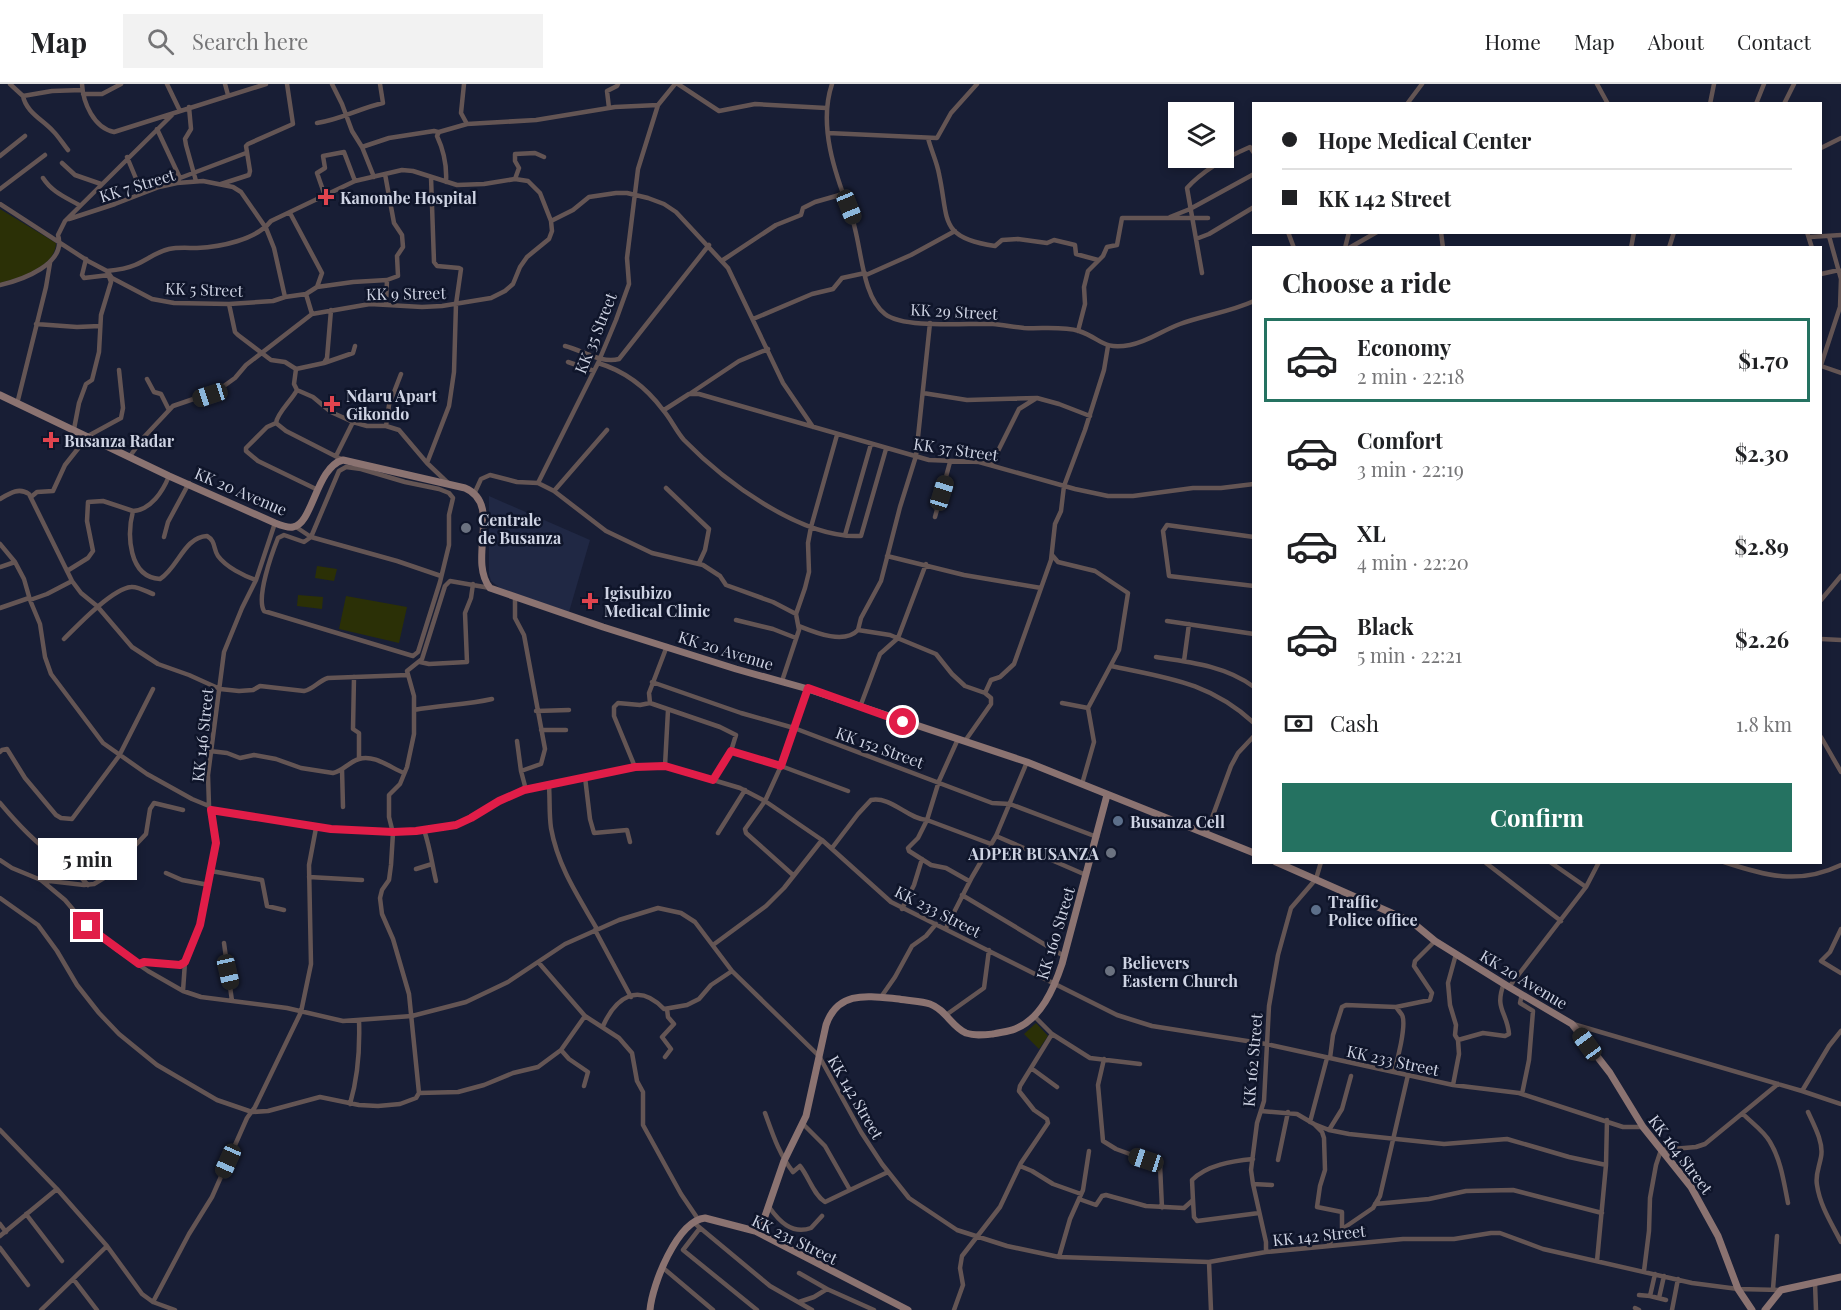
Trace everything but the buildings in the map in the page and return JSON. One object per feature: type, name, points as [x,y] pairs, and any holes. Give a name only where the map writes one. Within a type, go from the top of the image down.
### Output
[{"type":"main road","name":"KK 20 Avenue","points":[[0,395],[169,476],[274,523],[290,527],[304,520],[318,490],[332,466],[340,458]]},
{"type":"main road","points":[[340,458],[475,492],[483,506],[482,567],[484,579],[490,588]]},
{"type":"main road","name":"KK 20 Avenue","points":[[490,588],[736,669],[808,688],[1028,762],[1252,852]]},
{"type":"main road","name":"KK 160 Street","points":[[755,1231],[764,1220],[784,1161],[810,1101],[826,1025],[833,1009],[842,1002],[852,998],[881,997],[928,1003],[962,1030],[980,1035],[1016,1029],[1033,1016],[1055,983],[1107,795]]},
{"type":"main road","name":"KK 20 Avenue","points":[[1281,864],[1412,922],[1435,941],[1572,1024]]},
{"type":"main road","name":"KK 164 Street","points":[[1572,1024],[1611,1073],[1643,1127],[1678,1169],[1706,1211],[1738,1288],[1752,1310]]},
{"type":"main road","name":"KK 231 Street","points":[[695,1220],[713,1219],[755,1231],[907,1310]]},
{"type":"main road","points":[[650,1310],[653,1289],[662,1267],[686,1227],[695,1220]]},
{"type":"main road","points":[[1766,1310],[1777,1289],[1841,1277]]},
{"type":"street","points":[[10,84],[23,96],[22,99],[32,113],[56,133],[68,150]]},
{"type":"street","points":[[23,96],[83,89],[102,94],[121,84]]},
{"type":"street","points":[[167,84],[180,111]]},
{"type":"street","points":[[225,84],[228,95]]},
{"type":"street","points":[[83,89],[96,121],[105,130],[112,132],[122,131],[189,107],[266,84]]},
{"type":"street","points":[[221,184],[249,175],[246,153],[248,144],[293,124],[287,84]]},
{"type":"street","points":[[333,84],[345,116],[362,147],[374,177]]},
{"type":"street","points":[[317,123],[333,121],[383,103],[381,84]]},
{"type":"street","points":[[464,84],[461,114],[467,124]]},
{"type":"street","points":[[609,108],[608,91],[618,84]]},
{"type":"street","points":[[677,84],[700,97],[717,111],[755,104],[826,108]]},
{"type":"street","name":"KK 35 Street","points":[[538,483],[594,371],[616,320],[628,284],[627,258],[638,169],[658,105],[677,84]]},
{"type":"street","name":"KK 29 Street","points":[[832,84],[826,108],[828,133],[843,194],[858,233],[865,274],[873,299],[883,313],[897,320],[995,324],[1078,331],[1108,346]]},
{"type":"street","points":[[828,133],[938,137],[951,113],[977,84]]},
{"type":"street","points":[[1408,102],[1422,84]]},
{"type":"street","points":[[1597,84],[1607,102]]},
{"type":"street","points":[[1710,102],[1714,84]]},
{"type":"street","points":[[1757,102],[1764,84]]},
{"type":"street","points":[[1785,102],[1794,84]]},
{"type":"street","points":[[362,147],[399,136],[438,132],[467,124],[536,120],[609,108],[658,105]]},
{"type":"street","points":[[189,107],[191,129],[185,139],[196,181]]},
{"type":"street","name":"KK 7 Street","points":[[17,404],[50,263],[61,243],[58,235],[60,228],[79,205],[172,115]]},
{"type":"street","points":[[157,129],[178,180],[192,171],[246,153]]},
{"type":"street","points":[[438,132],[447,172],[446,182]]},
{"type":"street","points":[[0,156],[25,136]]},
{"type":"street","points":[[928,138],[939,174],[946,220],[956,231],[971,241],[994,246],[1002,240],[1017,239],[1047,243],[1054,240],[1065,242],[1074,244],[1076,254],[1098,260]]},
{"type":"street","points":[[1822,148],[1841,138]]},
{"type":"street","points":[[1202,273],[1187,188],[1196,178],[1229,156],[1250,147],[1252,150]]},
{"type":"street","points":[[325,196],[317,177],[317,173],[324,168],[323,156],[344,152],[355,181]]},
{"type":"street","points":[[515,179],[519,168],[515,161],[515,154],[535,153],[544,157]]},
{"type":"street","points":[[0,189],[45,154]]},
{"type":"street","points":[[127,158],[142,193]]},
{"type":"street","points":[[62,164],[75,175],[101,184]]},
{"type":"street","points":[[86,259],[82,275],[84,278],[136,265],[152,255],[172,248],[213,246],[239,240],[266,228],[271,221],[355,181],[402,170],[457,186],[515,179],[528,182],[540,194],[551,221],[573,210],[589,197],[616,193],[636,195],[655,200],[676,212],[723,260],[783,383],[813,427]]},
{"type":"street","points":[[312,314],[306,294],[317,287],[387,280],[398,276],[397,256],[403,247],[402,235],[394,223],[385,174]]},
{"type":"street","points":[[1167,218],[1190,209],[1252,175]]},
{"type":"street","points":[[427,463],[449,406],[456,357],[454,350],[456,304],[460,268],[437,266],[434,262],[431,177]]},
{"type":"street","points":[[43,178],[48,186],[57,193],[79,205]]},
{"type":"street","name":"KK 7 Street","points":[[69,219],[178,180],[221,184],[241,192],[266,228],[274,248],[285,297]]},
{"type":"street","points":[[723,260],[776,225],[801,215],[802,208],[843,194]]},
{"type":"street","name":"KK 5 Street","points":[[0,204],[108,273],[112,278],[152,299],[174,303],[229,304],[273,301],[306,294]]},
{"type":"street","points":[[1196,238],[1209,234],[1252,208]]},
{"type":"street","points":[[290,213],[322,273],[317,287]]},
{"type":"street","points":[[1078,331],[1085,304],[1086,277],[1090,269],[1103,256],[1107,247],[1117,245],[1122,218],[1208,218]]},
{"type":"street","name":"KK 9 Street","points":[[130,456],[169,410],[184,401],[217,391],[235,378],[246,365],[312,314],[370,304],[422,307],[492,298],[513,284],[527,257],[549,239],[552,231],[551,221]]},
{"type":"street","points":[[753,319],[812,294],[833,289],[842,278],[865,274],[911,255],[956,231]]},
{"type":"street","points":[[1351,246],[1373,234]]},
{"type":"street","points":[[1808,235],[1841,235]]},
{"type":"street","points":[[1822,362],[1840,307],[1840,270],[1829,236]]},
{"type":"street","points":[[598,361],[615,360],[621,357],[709,245]]},
{"type":"street","points":[[0,285],[16,281],[50,263]]},
{"type":"street","points":[[1822,274],[1840,270]]},
{"type":"street","points":[[74,429],[84,388],[92,380],[99,352],[101,315],[111,282],[108,273]]},
{"type":"street","points":[[386,304],[387,280]]},
{"type":"street","points":[[985,693],[991,680],[999,677],[1014,664],[1041,588],[1052,555],[1055,524],[1061,511],[1064,486],[1105,367],[1108,346],[1141,342],[1184,323],[1215,316],[1252,302]]},
{"type":"street","points":[[229,304],[235,332],[271,360],[285,362],[296,369],[353,353],[355,346]]},
{"type":"street","points":[[324,363],[327,358],[331,310]]},
{"type":"street","points":[[799,626],[820,634],[842,637],[854,634],[879,586],[916,456],[930,323]]},
{"type":"street","points":[[36,324],[100,326]]},
{"type":"street","points":[[565,346],[619,370],[646,388],[686,441],[730,482],[791,520],[811,527],[859,537],[862,534],[886,448]]},
{"type":"street","points":[[664,410],[739,361],[768,349]]},
{"type":"street","points":[[568,362],[594,371]]},
{"type":"street","points":[[1822,365],[1841,373]]},
{"type":"street","points":[[296,369],[294,384],[297,390],[313,397],[331,412],[352,422],[399,430],[427,463],[450,484]]},
{"type":"street","points":[[31,497],[37,492],[54,490],[65,465],[88,436],[121,418],[123,408],[119,370]]},
{"type":"street","points":[[386,426],[388,405],[401,374]]},
{"type":"street","points":[[147,378],[154,392],[161,394],[169,410]]},
{"type":"street","points":[[276,423],[277,417],[297,390]]},
{"type":"street","points":[[923,393],[967,400],[1037,398],[1089,416]]},
{"type":"street","name":"KK 37 Street","points":[[688,394],[699,394],[929,460],[979,462],[1064,486],[1119,497],[1193,488],[1252,484]]},
{"type":"street","points":[[991,465],[1019,409],[1037,398]]},
{"type":"street","points":[[276,423],[286,431],[340,458],[352,422]]},
{"type":"street","points":[[276,423],[267,428],[246,448],[246,453],[318,490]]},
{"type":"street","points":[[554,491],[607,430]]},
{"type":"street","points":[[782,681],[799,626],[796,614],[808,572],[808,543],[811,527],[837,435]]},
{"type":"street","points":[[845,535],[871,444]]},
{"type":"street","points":[[935,517],[950,462]]},
{"type":"street","points":[[342,468],[361,469],[449,492],[454,500],[450,513],[449,544],[441,576],[421,644],[418,652],[413,656],[264,610],[261,604],[278,538],[284,535],[304,542],[311,537],[342,468]]},
{"type":"street","points":[[475,492],[481,479],[490,475],[517,482],[538,483],[554,491],[606,531],[652,553],[699,563],[715,572],[724,584],[774,602],[796,614]]},
{"type":"street","points":[[67,571],[88,558],[93,551],[87,521],[88,502],[103,501],[133,511],[144,509],[164,489],[169,476]]},
{"type":"street","points":[[164,537],[168,522],[189,483]]},
{"type":"street","points":[[666,488],[709,529],[705,550],[699,563]]},
{"type":"street","points":[[0,498],[22,490],[31,497],[72,581],[81,593],[97,606],[127,642],[162,666],[220,689],[239,692],[253,690],[260,686],[304,691],[311,689],[322,680],[408,675]]},
{"type":"street","points":[[133,511],[130,524],[131,548],[138,565],[146,574],[156,578],[164,577],[193,541],[207,536],[212,540],[220,559],[256,580]]},
{"type":"street","name":"KK 146 Street","points":[[183,991],[185,962],[200,925],[216,843],[208,784],[210,751],[224,652],[256,580],[274,523]]},
{"type":"street","points":[[1252,537],[1167,525],[1163,531],[1169,576],[1252,586]]},
{"type":"street","points":[[296,526],[311,537],[441,576]]},
{"type":"street","name":"KK 233 Street","points":[[0,544],[15,562],[24,579],[29,599],[40,624],[45,657],[51,674],[103,743],[147,774],[210,808],[316,828],[393,832],[424,830],[456,825],[524,790],[635,767],[665,766],[746,790],[822,840],[882,896],[902,909],[990,950],[1105,1011],[1152,1026],[1266,1044],[1454,1085],[1522,1094],[1623,1127],[1643,1127]]},
{"type":"street","points":[[1052,555],[1058,562],[1095,571],[1128,592],[1119,650],[1088,708],[1094,742],[1082,784]]},
{"type":"street","points":[[887,556],[964,575],[1041,588]]},
{"type":"street","points":[[0,567],[15,562]]},
{"type":"street","points":[[860,707],[880,654],[898,638],[926,564]]},
{"type":"street","points":[[1822,599],[1841,576]]},
{"type":"street","points":[[0,608],[46,594],[72,581]]},
{"type":"street","points":[[420,662],[445,586],[450,581],[490,588]]},
{"type":"street","points":[[0,898],[38,925],[77,985],[99,1013],[137,1050],[157,1065],[217,1100],[252,1112],[268,1111],[320,1097],[350,1104],[378,1106],[400,1104],[416,1098],[419,1093],[412,1016],[406,983],[381,909],[381,894],[390,873],[393,832],[388,817],[389,795],[400,784],[412,747],[414,696],[408,675],[409,668],[420,662],[429,664],[467,662],[465,613],[471,598],[472,584]]},
{"type":"street","points":[[64,639],[97,606],[131,587],[153,594]]},
{"type":"street","points":[[515,597],[515,618],[524,635],[544,749],[541,764],[521,771]]},
{"type":"street","points":[[736,620],[773,629],[796,638]]},
{"type":"street","points":[[1167,621],[1252,634]]},
{"type":"street","points":[[1184,661],[1189,624]]},
{"type":"street","points":[[858,630],[885,634],[936,654],[965,686],[985,693],[991,698],[991,704],[961,740],[939,781],[927,820],[918,838],[908,849],[931,865],[946,868],[969,881]]},
{"type":"street","points":[[1822,639],[1841,640]]},
{"type":"street","points":[[650,703],[649,693],[652,682],[667,646]]},
{"type":"street","points":[[1155,657],[1225,671],[1252,686]]},
{"type":"street","points":[[1111,666],[1193,684],[1226,700],[1252,721]]},
{"type":"street","points":[[354,677],[353,729],[359,733],[359,759]]},
{"type":"street","name":"KK 152 Street","points":[[652,682],[741,713],[794,728],[992,803],[1010,804],[1097,837]]},
{"type":"street","points":[[793,875],[745,831],[765,801],[781,766],[808,688]]},
{"type":"street","points":[[0,752],[7,749],[39,797],[56,815],[66,819],[75,816],[119,756],[153,689]]},
{"type":"street","points":[[414,710],[492,699]]},
{"type":"street","points":[[635,767],[614,716],[614,707],[618,703],[640,705],[650,703],[735,734],[737,738],[731,751],[713,780]]},
{"type":"street","points":[[1062,703],[1088,708]]},
{"type":"street","points":[[536,711],[569,710]]},
{"type":"street","points":[[665,766],[668,710]]},
{"type":"street","points":[[541,730],[566,730]]},
{"type":"street","points":[[1206,834],[1234,758],[1252,738]]},
{"type":"street","points":[[1822,739],[1841,772]]},
{"type":"street","points":[[517,741],[524,790]]},
{"type":"street","points":[[210,751],[227,753],[240,758],[254,755],[276,759],[301,768],[333,773],[359,759],[380,761],[404,773]]},
{"type":"street","points":[[731,751],[781,766],[848,791]]},
{"type":"street","points":[[946,928],[969,881],[996,836],[1028,762]]},
{"type":"street","points":[[342,769],[343,807]]},
{"type":"street","points":[[585,777],[594,833],[627,830],[630,842]]},
{"type":"street","points":[[549,786],[551,827],[569,884],[631,997]]},
{"type":"street","points":[[718,833],[746,790]]},
{"type":"street","points":[[832,849],[858,814],[874,799],[898,807],[918,819],[927,820],[991,844]]},
{"type":"street","points":[[0,803],[34,839],[68,864],[88,885]]},
{"type":"street","points":[[41,880],[88,885],[114,872],[123,854],[129,852],[145,835],[150,809],[154,803],[183,810]]},
{"type":"street","points":[[153,1302],[189,1234],[212,1197],[247,1118],[295,1028],[301,1012],[311,964],[309,877],[316,828]]},
{"type":"street","points":[[424,830],[430,845],[436,881]]},
{"type":"street","points":[[996,836],[1086,875]]},
{"type":"street","points":[[712,945],[766,906],[784,888],[822,840]]},
{"type":"street","points":[[902,909],[914,885],[922,859]]},
{"type":"street","name":"KK 142 Street","points":[[0,860],[12,868],[41,880],[65,900],[87,926],[148,971],[183,991],[201,997],[276,1006],[336,1020],[412,1016],[466,1002],[508,982],[565,944],[628,916],[658,908],[687,916],[695,922],[732,970],[819,1056],[857,1125],[888,1172],[909,1198],[948,1225],[975,1237],[1059,1257],[1209,1262],[1266,1252],[1403,1239],[1454,1239],[1500,1233],[1544,1249],[1678,1280],[1738,1288],[1777,1289]]},
{"type":"street","points":[[416,869],[432,864]]},
{"type":"street","points":[[1316,879],[1321,864]]},
{"type":"street","points":[[1487,864],[1561,921]]},
{"type":"street","points":[[1553,864],[1586,887]]},
{"type":"street","points":[[1458,1040],[1483,1033],[1505,1036],[1509,1034],[1499,1006],[1500,996],[1561,921],[1586,887],[1598,864]]},
{"type":"street","points":[[1732,864],[1774,876],[1794,878],[1815,876],[1840,867]]},
{"type":"street","points":[[211,872],[262,880],[267,906],[284,910]]},
{"type":"street","points":[[166,873],[182,880],[209,885]]},
{"type":"street","points":[[309,877],[362,880]]},
{"type":"street","name":"KK 162 Street","points":[[1266,1252],[1266,1242],[1252,1184],[1257,1123],[1266,1075],[1269,1006],[1276,967],[1292,908],[1316,879]]},
{"type":"street","points":[[962,895],[1064,956]]},
{"type":"street","points":[[881,997],[909,951],[929,934],[936,924]]},
{"type":"street","points":[[1841,929],[1840,937],[1821,962],[1841,973]]},
{"type":"street","points":[[1312,1123],[1341,1007],[1346,1005],[1396,1007],[1430,1000],[1432,993],[1414,966],[1415,961],[1435,941]]},
{"type":"street","points":[[224,943],[232,1000]]},
{"type":"street","points":[[946,1015],[984,988],[990,950]]},
{"type":"street","points":[[1454,1085],[1459,1054],[1448,983],[1456,954]]},
{"type":"street","points":[[139,964],[144,962],[180,965],[185,962]]},
{"type":"street","points":[[539,963],[585,1016],[619,1038],[632,1053],[637,1081],[643,1092],[643,1125],[700,1228],[770,1286],[812,1310]]},
{"type":"street","points":[[603,1026],[617,1003],[644,995],[657,1001],[664,1009],[687,1005],[699,999],[711,985],[732,970]]},
{"type":"street","points":[[1522,994],[1520,1003],[1533,1011],[1529,1060],[1522,1094]]},
{"type":"street","points":[[1394,1072],[1403,1025],[1403,1017],[1396,1007]]},
{"type":"street","points":[[665,1057],[671,1049],[662,1037],[674,1023],[668,1017],[667,1009]]},
{"type":"street","points":[[419,1093],[458,1092],[538,1067],[561,1050],[585,1016]]},
{"type":"street","points":[[1033,1016],[1052,1034],[1085,1056],[1140,1064]]},
{"type":"street","points":[[350,1104],[356,1082],[359,1020]]},
{"type":"street","name":"KK 20 Avenue","points":[[1572,1024],[1841,1104]]},
{"type":"street","points":[[1802,1091],[1829,1046],[1841,1031]]},
{"type":"street","points":[[954,1310],[963,1285],[960,1261],[975,1237],[1000,1207],[1020,1166],[1048,1121],[1034,1110],[1019,1091],[1052,1034]]},
{"type":"street","points":[[561,1050],[569,1059],[588,1072],[584,1086]]},
{"type":"street","points":[[1104,1059],[1098,1085],[1103,1141],[1116,1149],[1160,1165],[1162,1208]]},
{"type":"street","points":[[1031,1068],[1057,1087]]},
{"type":"street","points":[[1328,1246],[1335,1234],[1375,1204],[1380,1196],[1408,1075]]},
{"type":"street","points":[[1329,1130],[1342,1109],[1351,1076]]},
{"type":"street","points":[[1644,1271],[1650,1230],[1650,1198],[1661,1150],[1701,1146],[1778,1084]]},
{"type":"street","points":[[1261,1111],[1288,1112],[1329,1130],[1393,1139],[1444,1144],[1507,1138],[1569,1157],[1606,1165]]},
{"type":"street","points":[[1278,1160],[1288,1112]]},
{"type":"street","points":[[1808,1112],[1821,1145],[1821,1156],[1816,1175],[1817,1187],[1824,1212],[1841,1242]]},
{"type":"street","points":[[765,1113],[784,1161],[793,1172],[800,1166],[808,1175],[820,1199],[825,1202],[888,1172]]},
{"type":"street","points":[[1743,1114],[1766,1136],[1774,1150],[1788,1203]]},
{"type":"street","points":[[1597,1261],[1606,1165],[1607,1120]]},
{"type":"street","points":[[802,1123],[825,1146],[850,1190]]},
{"type":"street","points":[[1312,1123],[1324,1138],[1325,1170],[1317,1207],[1342,1212],[1342,1229]]},
{"type":"street","points":[[0,1130],[57,1189],[107,1246],[142,1293],[166,1309],[175,1310]]},
{"type":"street","points":[[1059,1257],[1080,1196],[1089,1150]]},
{"type":"street","points":[[1253,1159],[1223,1163],[1198,1174],[1192,1180],[1194,1217],[1197,1221],[1259,1213]]},
{"type":"street","points":[[1020,1166],[1096,1205],[1102,1196],[1106,1195],[1162,1208],[1184,1208],[1193,1200]]},
{"type":"street","points":[[1252,1184],[1272,1185]]},
{"type":"street","points":[[0,1236],[57,1189]]},
{"type":"street","points":[[1375,1204],[1429,1199],[1466,1191],[1513,1190],[1602,1213]]},
{"type":"street","points":[[769,1207],[781,1223],[798,1229],[811,1228],[822,1216]]},
{"type":"street","points":[[26,1214],[62,1261]]},
{"type":"street","points":[[0,1224],[6,1232]]},
{"type":"street","points":[[700,1228],[683,1250],[757,1310]]},
{"type":"street","points":[[1777,1236],[1777,1289]]},
{"type":"street","points":[[44,1309],[107,1246]]},
{"type":"street","points":[[0,1248],[28,1285]]},
{"type":"street","points":[[1209,1262],[1210,1310]]},
{"type":"street","points":[[662,1267],[713,1310]]},
{"type":"street","points":[[799,1274],[873,1310]]},
{"type":"street","points":[[1650,1296],[1654,1274]]},
{"type":"street","points":[[1659,1298],[1664,1276]]},
{"type":"street","points":[[74,1280],[97,1310]]},
{"type":"street","points":[[1672,1310],[1678,1280]]},
{"type":"street","points":[[1815,1283],[1816,1310]]},
{"type":"street","points":[[799,1302],[828,1289]]},
{"type":"street","points":[[1639,1295],[1666,1300]]},
{"type":"shaded area","points":[[489,496],[590,540],[569,612],[500,588],[491,581],[489,574]]},
{"type":"green space","points":[[0,209],[56,243],[50,258],[36,270],[0,283]]},
{"type":"green space","points":[[317,566],[337,569],[334,581],[315,578]]},
{"type":"green space","points":[[298,595],[323,597],[322,609],[297,606]]},
{"type":"green space","points":[[346,596],[407,607],[399,643],[339,629]]},
{"type":"green space","points":[[1036,1023],[1048,1036],[1039,1049],[1024,1034]]},
{"type":"place","name":"Kanombe Hospital","points":[[326,197]]},
{"type":"place","name":"Ndaru Apart Gikondo","points":[[332,404]]},
{"type":"place","name":"Busanza Radar","points":[[51,440]]},
{"type":"place","name":"Centrale de Busanza","points":[[466,528]]},
{"type":"place","name":"Igisubizo Medical Clinic","points":[[590,601]]},
{"type":"place","name":"Busanza Cell","points":[[1118,821]]},
{"type":"place","name":"ADPER BUSANZA","points":[[1111,853]]},
{"type":"place","name":"Traffic Police office","points":[[1316,910]]},
{"type":"place","name":"Believers Eastern Church","points":[[1110,971]]},
{"type":"route","points":[[87,926],[139,964],[144,962],[180,965],[185,962],[200,925],[209,885],[216,843],[211,810],[316,828],[393,832],[429,830],[456,825],[524,790],[635,767],[665,766],[713,780],[731,751],[781,766],[808,688],[903,722]]}]
